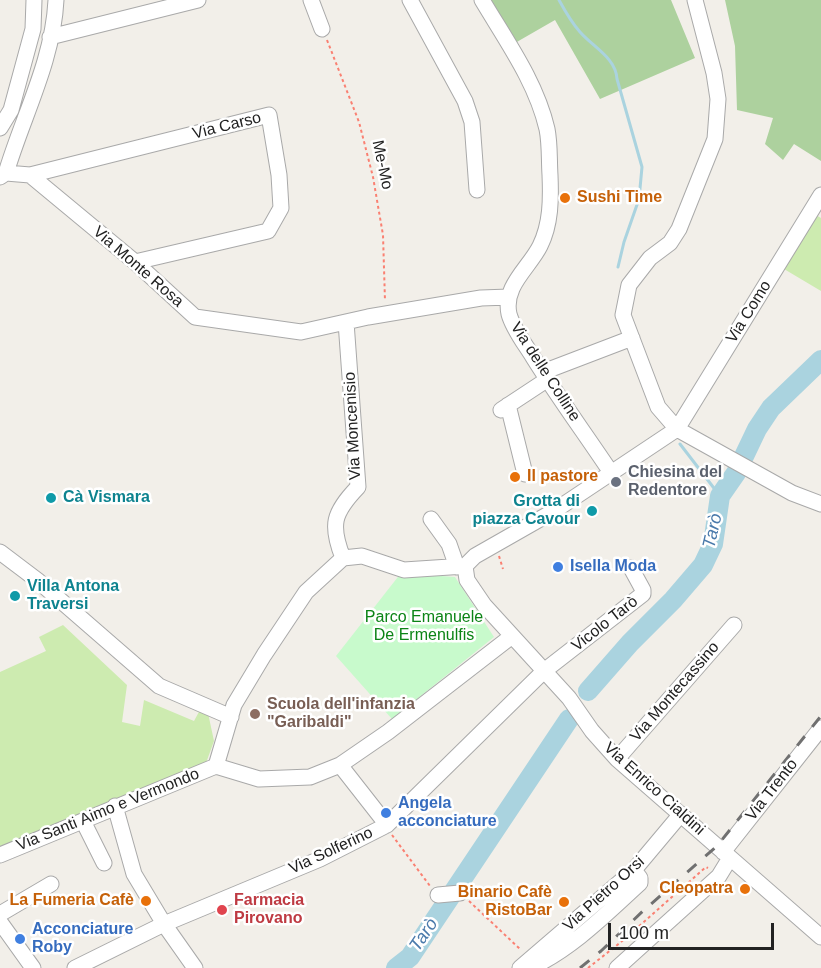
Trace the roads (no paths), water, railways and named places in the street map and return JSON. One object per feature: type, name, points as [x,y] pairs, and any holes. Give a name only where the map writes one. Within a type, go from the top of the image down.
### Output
[{"type":"street","points":[[0,128],[11,110],[33,29],[34,0]]},
{"type":"street","points":[[3,175],[30,108],[50,37],[56,0]]},
{"type":"street","points":[[50,37],[198,0]]},
{"type":"street","points":[[311,0],[322,29]]},
{"type":"street","points":[[410,0],[465,100],[472,122],[477,190]]},
{"type":"street","points":[[482,0],[533,87],[547,131],[551,187],[548,228],[540,246],[516,280],[508,297]]},
{"type":"street","points":[[694,0],[714,73],[718,99],[715,139],[679,229],[670,243],[650,258],[629,285],[623,315],[658,406],[677,429],[792,492],[821,504]]},
{"type":"street","name":"Via Carso","points":[[3,175],[30,175],[269,115],[279,175],[281,208],[268,231],[135,262]]},
{"type":"street","name":"Via Monte Rosa","points":[[30,175],[135,262],[195,317],[301,332],[386,314],[481,298],[508,297]]},
{"type":"street","name":"Via Como","points":[[677,429],[821,195]]},
{"type":"street","name":"Via delle Colline","points":[[508,297],[513,324],[545,376],[612,474]]},
{"type":"street","name":"Via Moncenisio","points":[[343,558],[335,537],[334,520],[344,501],[358,487],[346,321]]},
{"type":"street","points":[[525,474],[505,407],[545,376],[632,338]]},
{"type":"street","points":[[512,636],[388,732],[340,765],[310,777],[259,779],[216,766],[234,705],[258,665],[306,592],[343,558],[362,556],[404,570],[461,566],[494,544],[554,511],[677,429]]},
{"type":"street","name":"Via Enrico Cialdini","points":[[431,519],[449,544],[467,580],[484,605],[569,698],[592,731],[617,759],[821,937]]},
{"type":"street","points":[[0,552],[37,580],[159,686],[231,717]]},
{"type":"street","name":"Vicolo Tarò","points":[[544,671],[643,594],[631,568]]},
{"type":"street","name":"Via Montecassino","points":[[617,759],[734,625]]},
{"type":"street","name":"Via Solferino","points":[[75,968],[164,924],[320,859],[386,825],[544,671]]},
{"type":"street","name":"Via Trento","points":[[618,968],[719,876],[727,855],[821,728]]},
{"type":"street","points":[[340,765],[386,825]]},
{"type":"street","name":"Via Santi Aimo e Vermondo","points":[[0,855],[216,766]]},
{"type":"street","points":[[115,806],[134,874],[164,924],[195,968]]},
{"type":"street","name":"Via Pietro Orsi","points":[[527,965],[637,874],[681,814]]},
{"type":"street","points":[[83,821],[104,863]]},
{"type":"street","points":[[0,914],[51,884]]},
{"type":"street","points":[[438,895],[460,893]]},
{"type":"street","points":[[0,922],[33,968]]},
{"type":"waterway","points":[[559,0],[577,28],[613,65],[642,167],[639,199],[618,267]]},
{"type":"waterway","name":"Tarò","points":[[588,691],[703,565],[713,544],[720,496],[736,473],[757,429],[771,408],[821,360]]},
{"type":"waterway","points":[[680,444],[720,496]]},
{"type":"waterway","name":"Tarò","points":[[396,968],[410,957],[569,719]]},
{"type":"railway","points":[[580,968],[717,846],[821,716]]},
{"type":"place","name":"Sushi Time","points":[[565,198]]},
{"type":"place","name":"Il pastore","points":[[515,477]]},
{"type":"place","name":"Chiesina del Redentore","points":[[616,482]]},
{"type":"place","name":"Cà Vismara","points":[[51,498]]},
{"type":"place","name":"Grotta di piazza Cavour","points":[[592,511]]},
{"type":"place","name":"Isella Moda","points":[[558,567]]},
{"type":"place","name":"Villa Antona Traversi","points":[[15,596]]},
{"type":"place","name":"Scuola dell'infanzia \"Garibaldi\"","points":[[255,714]]},
{"type":"place","name":"Angela acconciature","points":[[386,813]]},
{"type":"place","name":"Cleopatra","points":[[745,889]]},
{"type":"place","name":"La Fumeria Cafè","points":[[146,901]]},
{"type":"place","name":"Binario Cafè RistoBar","points":[[564,902]]},
{"type":"place","name":"Farmacia Pirovano","points":[[222,910]]},
{"type":"place","name":"Acconciature Roby","points":[[20,939]]},
{"type":"park label","name":"Parco Emanuele De Ermenulfis","points":[[424,627]]}]
